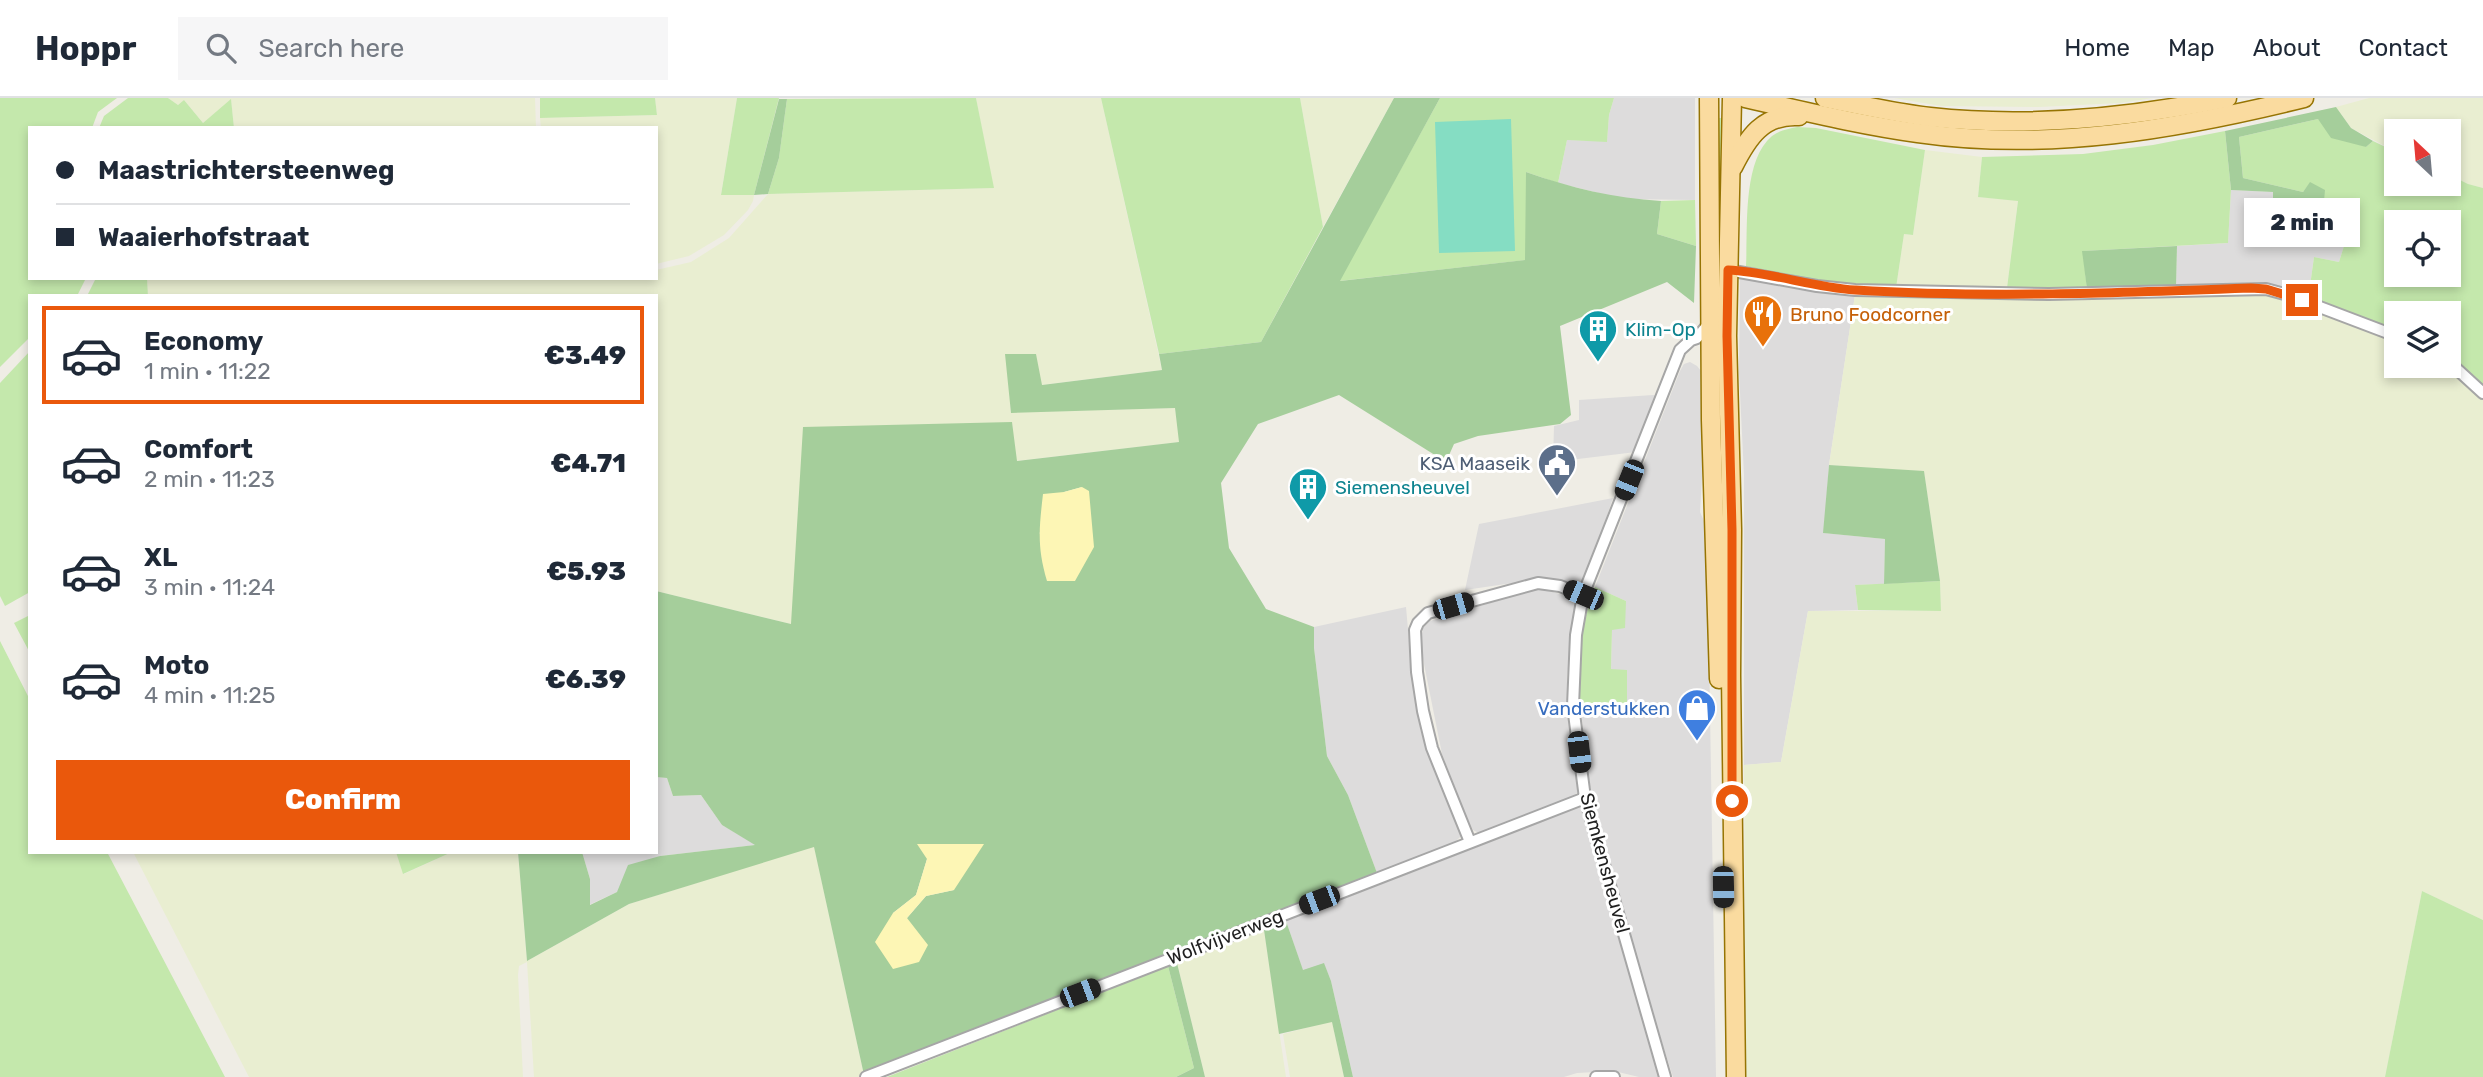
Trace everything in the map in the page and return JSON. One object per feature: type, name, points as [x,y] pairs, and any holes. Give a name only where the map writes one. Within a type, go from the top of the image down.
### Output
[{"type":"main road","points":[[1709,98],[1710,321],[1704,343],[1719,662],[1725,1077]]},
{"type":"main road","points":[[1732,98],[1727,336],[1732,530],[1731,688],[1736,1077]]},
{"type":"main road","points":[[1745,98],[1861,124]]},
{"type":"main road","points":[[1825,98],[1930,117],[2034,122],[2147,113],[2227,98]]},
{"type":"main road","points":[[1732,170],[1753,132],[1778,117],[1797,116],[1920,134],[2034,140],[2091,137],[2226,117],[2304,98]]},
{"type":"main road","points":[[1714,522],[1720,532],[1727,533],[1732,530]]},
{"type":"street","points":[[1728,270],[1816,286],[1855,290],[2049,294],[2266,289],[2384,332]]},
{"type":"street","name":"Siemkensheuvel","points":[[1665,1077],[1585,798],[1573,706],[1576,635],[1583,595],[1680,350],[1685,344],[1704,343]]},
{"type":"street","points":[[2461,373],[2483,393]]},
{"type":"street","points":[[1470,842],[1432,748],[1417,672],[1415,630],[1418,623],[1429,613],[1538,583],[1560,586],[1583,595]]},
{"type":"street","name":"Wolfvijverweg","points":[[866,1077],[1585,798]]},
{"type":"street","points":[[1596,1077],[1614,1077]]},
{"type":"shaded area","points":[[1614,98],[1695,98],[1695,200],[1623,199],[1558,183],[1567,140],[1607,141],[1609,115]]},
{"type":"shaded area","points":[[2231,190],[2274,192],[2288,211],[2286,230],[2311,207],[2335,215],[2337,208],[2353,217],[2339,262],[2314,257],[2310,286],[2312,298],[2294,292],[2176,288],[2177,246],[2228,243]]},
{"type":"shaded area","points":[[1740,275],[1855,295],[1829,465],[1824,533],[1885,539],[1884,584],[1855,585],[1858,610],[1808,611],[1781,762],[1744,765],[1744,475],[1739,372]]},
{"type":"shaded area","points":[[1690,362],[1701,371],[1703,461],[1700,512],[1707,528],[1716,1077],[1673,1077],[1648,999],[1591,794],[1581,712],[1627,716],[1626,670],[1611,670],[1612,630],[1626,601],[1595,587],[1680,371],[1684,364]]},
{"type":"shaded area","points":[[1658,396],[1636,452],[1553,462],[1554,426],[1579,420],[1579,400]]},
{"type":"shaded area","points":[[1613,498],[1585,582],[1581,585],[1570,586],[1539,579],[1465,590],[1479,524]]},
{"type":"shaded area","points":[[1539,588],[1567,596],[1574,603],[1567,678],[1567,711],[1578,792],[1569,799],[1479,833],[1473,830],[1466,816],[1442,754],[1420,644],[1423,628],[1430,621]]},
{"type":"shaded area","points":[[1406,607],[1413,686],[1421,732],[1461,836],[1454,843],[1377,873],[1348,795],[1327,756],[1314,648],[1314,627]]},
{"type":"shaded area","points":[[658,777],[667,778],[673,796],[701,795],[722,825],[756,845],[660,856],[617,892],[589,905],[590,879],[583,854],[658,854]]},
{"type":"shaded area","points":[[1582,806],[1660,1077],[1639,1077],[1614,1071],[1577,1073],[1564,1077],[1353,1077],[1331,981],[1324,964],[1303,971],[1286,921]]},
{"type":"green space","points":[[0,98],[117,98],[98,112],[93,126],[28,126],[28,280],[85,280],[78,294],[28,294],[28,339],[0,367]]},
{"type":"green space","points":[[128,98],[168,98],[178,105],[184,100],[203,123],[231,99],[234,126],[100,126],[104,116]]},
{"type":"green space","points":[[168,98],[535,98],[536,126],[234,126],[231,100],[203,123],[184,100],[178,105]]},
{"type":"green space","points":[[540,98],[655,98],[657,115],[540,118]]},
{"type":"green space","points":[[655,98],[737,98],[721,194],[754,195],[748,210],[724,235],[689,256],[658,264],[658,126],[541,126],[540,118],[657,115]]},
{"type":"green space","points":[[737,98],[779,98],[754,195],[721,195]]},
{"type":"green space","points":[[976,98],[1101,98],[1162,370],[1041,385],[1006,354],[1011,412],[1175,408],[1180,442],[1016,461],[1012,423],[791,624],[658,591],[658,294],[148,294],[147,280],[658,280],[658,270],[691,262],[729,238],[768,194],[993,188]]},
{"type":"green space","points":[[976,98],[994,188],[768,194],[779,158],[787,99]]},
{"type":"green space","points":[[1101,98],[1300,98],[1323,227],[1261,342],[1159,354]]},
{"type":"green space","points":[[1300,98],[1394,98],[1323,227]]},
{"type":"green space","points":[[1394,98],[1440,98],[1340,281],[1525,260],[1526,172],[1593,191],[1661,201],[1657,234],[1696,246],[1694,303],[1667,282],[1560,326],[1571,415],[1560,424],[1478,436],[1454,444],[1446,462],[1339,395],[1258,424],[1221,483],[1229,548],[1266,609],[1314,627],[1314,648],[1327,756],[1348,795],[1377,873],[864,1075],[814,847],[629,904],[527,961],[518,854],[583,854],[590,879],[590,905],[617,892],[628,865],[660,856],[755,845],[722,825],[701,795],[673,796],[667,778],[658,777],[658,591],[791,624],[803,427],[1012,422],[1017,461],[1179,442],[1175,408],[1011,413],[1005,354],[1036,354],[1042,385],[1162,370],[1159,354],[1261,342]],"holes":[[[1082,487],[1039,534],[1064,492]],[[927,859],[954,890],[926,896],[907,918],[893,913],[916,895]]]},
{"type":"green space","points":[[1440,98],[1614,98],[1609,115],[1607,142],[1567,140],[1558,183],[1526,172],[1526,260],[1339,281]]},
{"type":"green space","points":[[1894,98],[2153,98],[2120,103],[2039,107],[1941,106]]},
{"type":"green space","points":[[2369,98],[2483,98],[2483,188],[2461,180],[2461,119],[2384,119],[2384,146],[2351,128],[2336,107]]},
{"type":"green space","points":[[779,99],[787,99],[779,158],[768,194],[754,195]]},
{"type":"green space","points":[[2336,107],[2351,128],[2373,141],[2366,147],[2331,138],[2318,119],[2239,137],[2243,178],[2303,192],[2310,182],[2325,190],[2324,201],[2337,208],[2335,215],[2311,207],[2306,229],[2286,230],[2288,211],[2273,209],[2273,192],[2231,190],[2225,131]]},
{"type":"green space","points":[[1712,118],[1729,118],[1718,322]]},
{"type":"green space","points":[[1511,119],[1515,251],[1439,253],[1435,122]]},
{"type":"green space","points":[[2318,119],[2366,147],[2373,141],[2384,146],[2384,196],[2461,196],[2461,180],[2483,188],[2483,386],[2461,367],[2461,301],[2384,301],[2384,325],[2312,298],[2310,286],[2314,257],[2339,262],[2353,217],[2324,201],[2310,183],[2303,192],[2243,178],[2239,137]]},
{"type":"green space","points":[[1797,127],[1816,128],[1925,150],[1913,235],[1904,234],[1896,288],[1820,281],[1746,266],[1748,196],[1756,162],[1762,147],[1772,136]]},
{"type":"green space","points":[[2225,131],[2231,190],[2228,243],[2083,251],[2087,289],[2007,288],[2018,201],[1978,197],[1982,157],[2083,154],[2153,145]]},
{"type":"green space","points":[[1925,150],[1982,157],[1978,197],[2018,200],[2007,288],[1896,288],[1904,234],[1913,235]]},
{"type":"green space","points":[[1695,200],[1696,246],[1657,234],[1661,201]]},
{"type":"green space","points":[[2177,246],[2176,288],[2087,289],[2082,251]]},
{"type":"green space","points":[[95,280],[147,280],[148,294],[88,294]]},
{"type":"green space","points":[[2240,292],[2266,295],[2384,337],[2384,378],[2459,378],[2483,398],[2483,920],[2422,891],[2385,1077],[1746,1077],[1744,765],[1781,762],[1808,611],[1941,611],[1940,581],[1924,472],[1829,465],[1855,295],[2119,299]]},
{"type":"green space","points":[[28,353],[28,593],[5,606],[0,596],[0,383]]},
{"type":"green space","points":[[1829,465],[1924,471],[1940,581],[1884,584],[1885,539],[1823,533]]},
{"type":"green space","points":[[1940,581],[1941,611],[1858,610],[1855,585]]},
{"type":"green space","points":[[1595,587],[1626,601],[1625,628],[1612,630],[1611,669],[1627,670],[1627,717],[1581,712],[1578,665],[1581,631]]},
{"type":"green space","points":[[28,616],[28,649],[14,623]]},
{"type":"green space","points":[[0,641],[28,696],[28,854],[108,854],[225,1077],[0,1077]]},
{"type":"green space","points":[[814,846],[864,1075],[534,1077],[527,962],[519,966],[518,975],[523,1077],[249,1077],[134,854],[397,854],[404,874],[448,854],[518,854],[527,961],[629,904]]},
{"type":"green space","points":[[397,854],[448,854],[403,874]]},
{"type":"green space","points":[[2422,891],[2483,920],[2483,1077],[2385,1077]]},
{"type":"green space","points":[[1286,921],[1303,970],[1324,963],[1331,981],[1353,1077],[1344,1077],[1332,1022],[1279,1034],[1264,930]]},
{"type":"green space","points":[[1264,930],[1286,1077],[1205,1077],[1177,963]]},
{"type":"green space","points":[[1177,963],[1205,1077],[1176,1077],[1194,1068],[1168,966]]},
{"type":"green space","points":[[1168,966],[1194,1068],[1176,1077],[887,1077]]},
{"type":"green space","points":[[1332,1021],[1344,1077],[1290,1077],[1283,1034]]},
{"type":"sand","points":[[1082,487],[1089,491],[1094,547],[1075,581],[1047,581],[1040,538],[1043,494]]},
{"type":"sand","points":[[917,844],[984,844],[954,890],[926,896],[907,918],[928,945],[919,962],[893,969],[875,942],[893,913],[916,895],[927,859]]},
{"type":"place","name":"Bruno Foodcorner","points":[[1763,348]]},
{"type":"place","name":"Klim-Op","points":[[1598,363]]},
{"type":"place","name":"KSA Maaseik","points":[[1557,497]]},
{"type":"place","name":"Siemensheuvel","points":[[1308,521]]},
{"type":"place","name":"Vanderstukken","points":[[1697,742]]},
{"type":"route","points":[[1732,801],[1728,270],[1816,286],[1855,290],[2049,294],[2251,288],[2266,289],[2302,300]]}]
